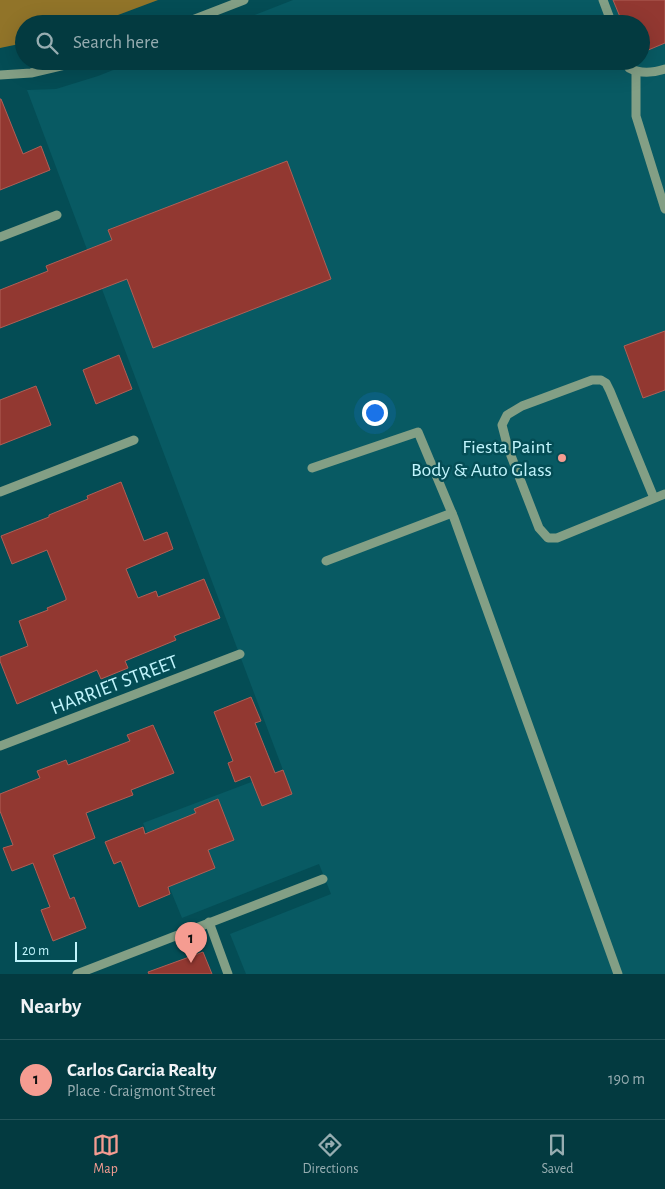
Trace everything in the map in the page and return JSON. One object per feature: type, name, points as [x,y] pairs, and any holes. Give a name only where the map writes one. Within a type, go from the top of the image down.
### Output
[{"type":"street","points":[[205,15],[244,0]]},
{"type":"street","points":[[603,0],[609,15]]},
{"type":"street","points":[[632,70],[636,72],[655,72],[665,69]]},
{"type":"street","points":[[0,75],[31,73],[44,70]]},
{"type":"street","points":[[636,72],[636,116],[665,209]]},
{"type":"street","points":[[0,237],[57,215]]},
{"type":"street","points":[[654,498],[610,391],[602,380],[592,380],[530,402],[507,415],[502,425],[508,448],[539,528],[548,538],[557,538],[665,494]]},
{"type":"street","points":[[312,468],[418,432],[452,513],[618,974]]},
{"type":"street","points":[[0,492],[134,440]]},
{"type":"street","points":[[326,561],[452,513]]},
{"type":"street","name":"HARRIET STREET","points":[[0,746],[240,654]]},
{"type":"street","points":[[76,974],[323,879]]},
{"type":"street","points":[[209,922],[228,974]]},
{"type":"shaded area","points":[[0,0],[158,0],[118,15],[15,15],[15,45],[0,48]]},
{"type":"shaded area","points":[[293,0],[665,0],[665,974],[246,974],[230,934],[331,894],[319,864],[182,918],[143,823],[283,770],[27,90],[56,89],[113,70],[650,70],[650,15],[255,15]]},
{"type":"building","points":[[613,0],[665,0],[665,43],[650,49],[650,15],[619,15]]},
{"type":"building","points":[[0,99],[23,154],[41,146],[50,170],[0,190]]},
{"type":"building","points":[[287,161],[331,279],[153,348],[127,279],[0,328],[0,290],[48,271],[46,266],[112,240],[108,230]]},
{"type":"building","points":[[665,331],[665,390],[643,398],[624,346]]},
{"type":"building","points":[[119,355],[132,389],[96,404],[83,370]]},
{"type":"building","points":[[36,386],[51,425],[0,445],[0,400]]},
{"type":"building","points":[[121,482],[144,541],[167,532],[173,549],[126,569],[138,598],[156,591],[158,597],[204,579],[220,618],[174,636],[176,640],[125,661],[128,668],[101,679],[97,670],[17,704],[0,657],[28,646],[19,621],[48,610],[47,608],[66,600],[66,598],[47,550],[12,564],[1,536],[49,517],[49,515],[88,499],[87,496]]},
{"type":"building","points":[[251,697],[261,721],[255,723],[275,773],[283,770],[292,794],[262,806],[250,776],[235,782],[228,763],[233,761],[214,712]]},
{"type":"building","points":[[153,725],[174,773],[131,790],[133,795],[86,813],[95,838],[53,855],[70,899],[74,897],[86,928],[53,941],[41,910],[50,907],[33,863],[12,871],[3,848],[13,845],[0,811],[0,794],[40,778],[37,771],[66,760],[68,765],[130,741],[127,735]]},
{"type":"building","points":[[218,799],[234,840],[208,850],[215,868],[168,887],[170,894],[139,907],[121,861],[114,864],[105,842],[143,827],[145,834],[196,813],[194,809]]},
{"type":"building","points":[[203,952],[212,974],[149,974],[148,972]]},
{"type":"place","name":"Fiesta Paint Body & Auto Glass","points":[[562,458]]},
{"type":"place","name":"Carlos Garcia Realty","points":[[191,963]]}]
